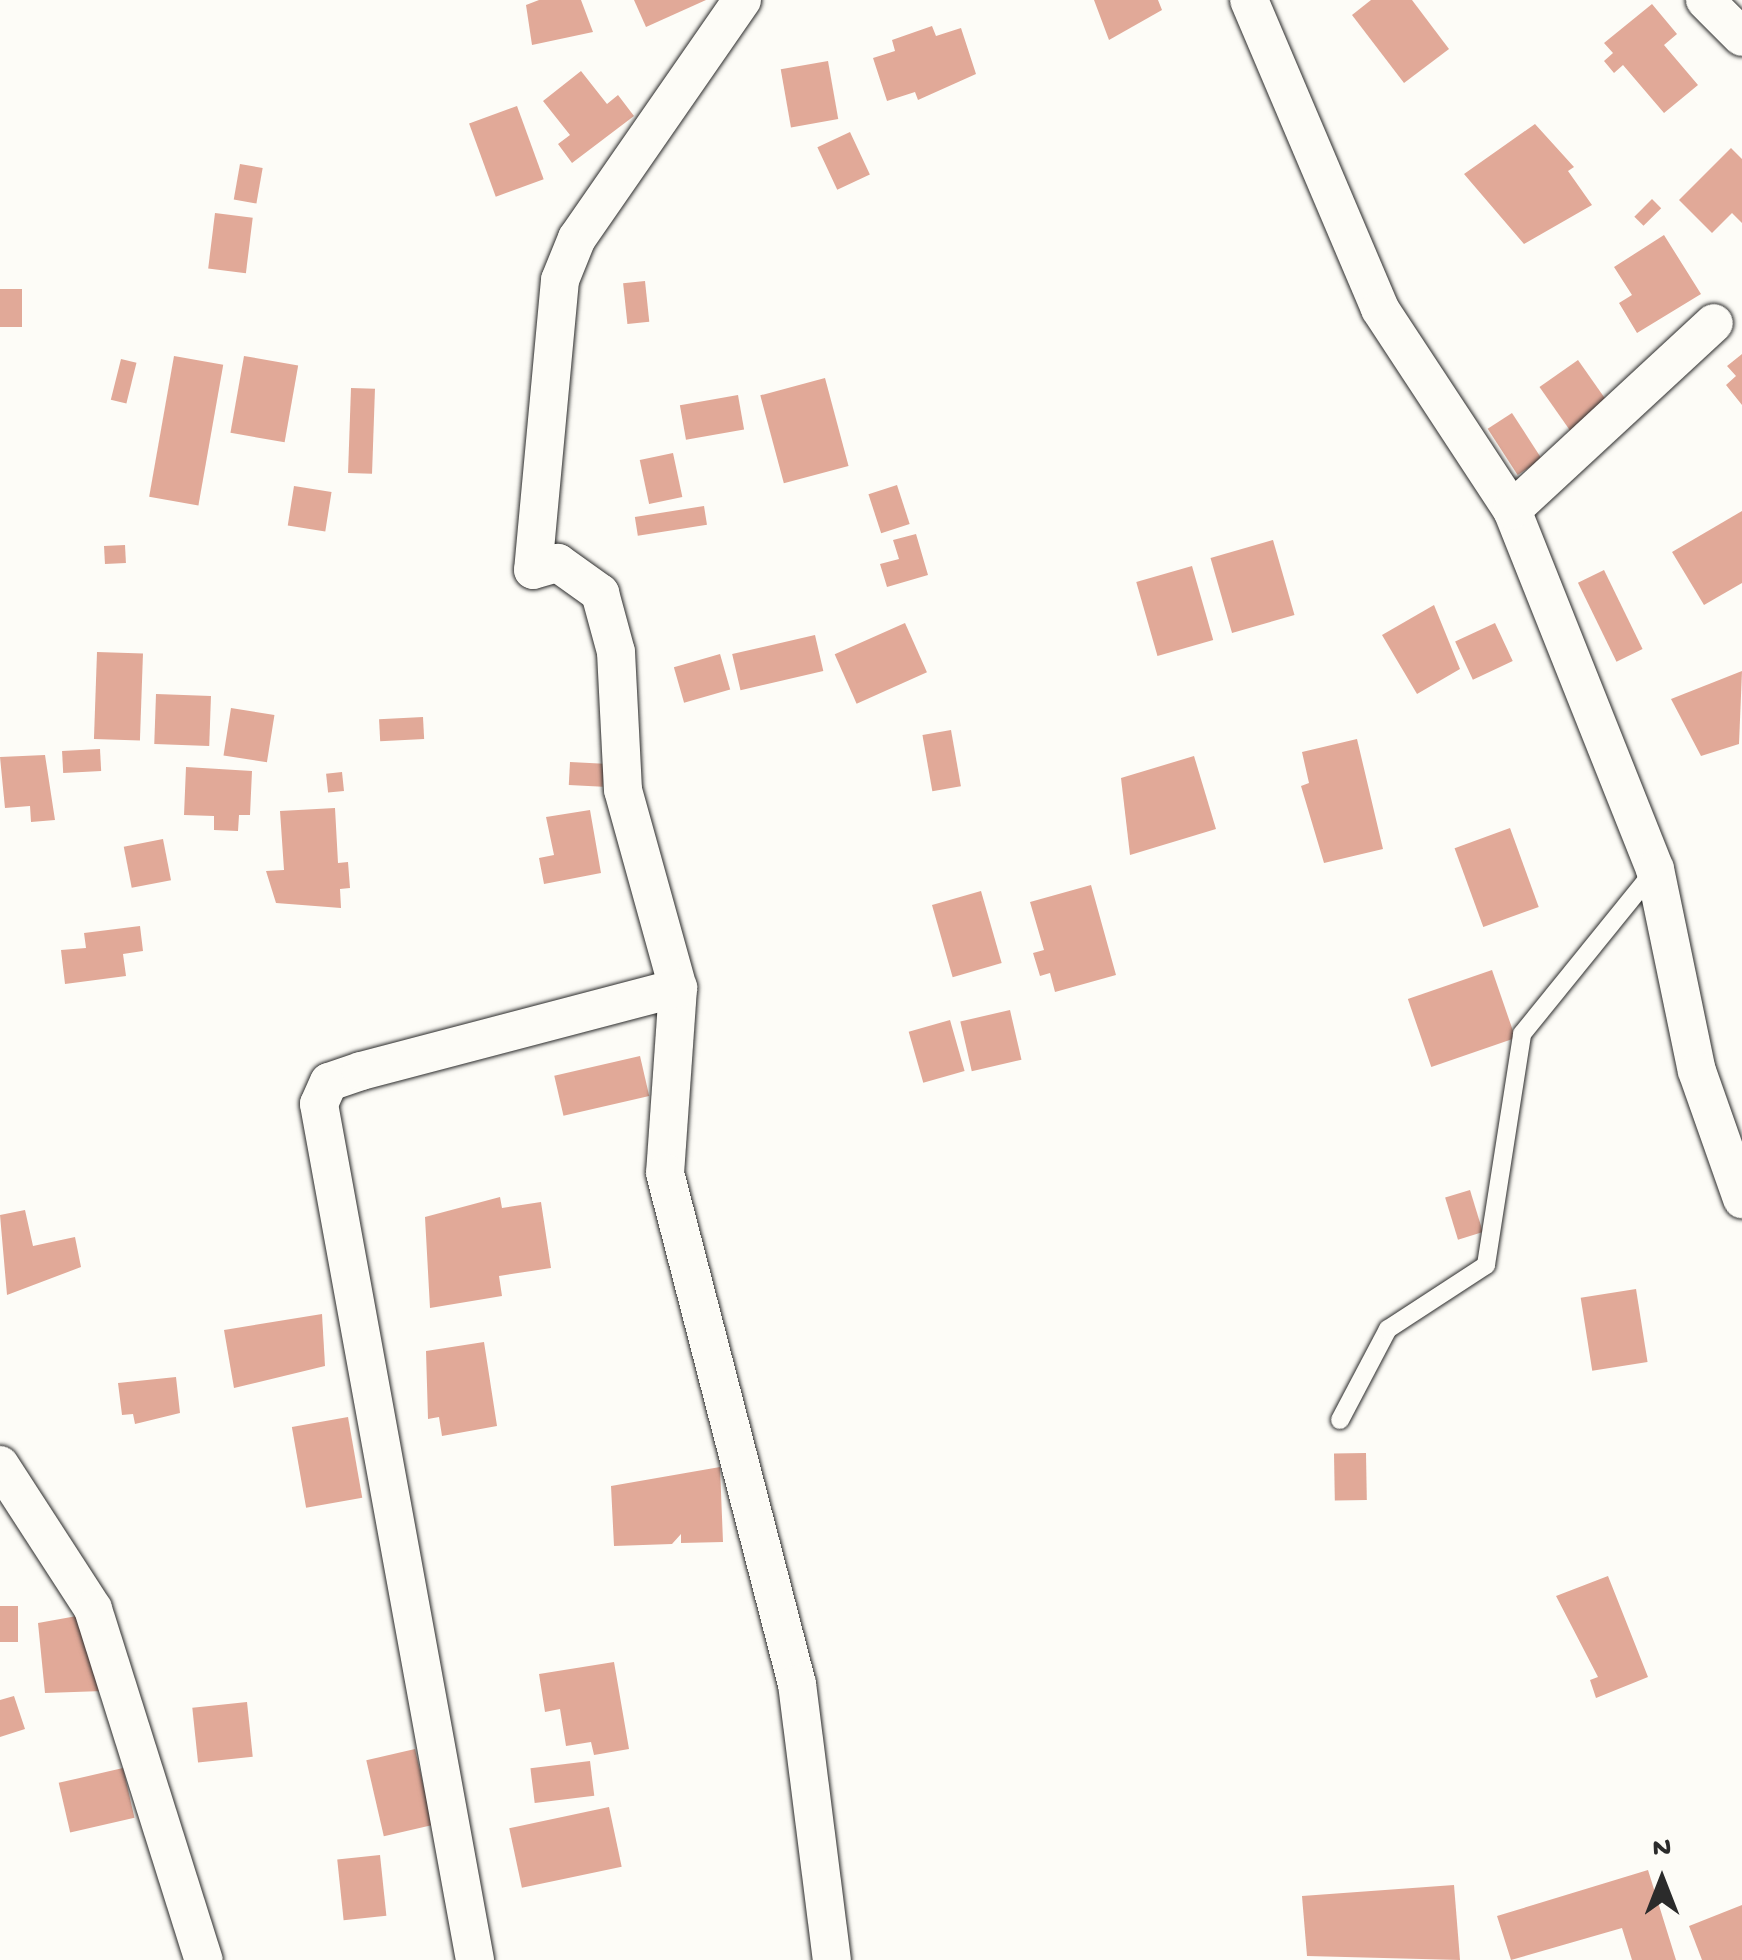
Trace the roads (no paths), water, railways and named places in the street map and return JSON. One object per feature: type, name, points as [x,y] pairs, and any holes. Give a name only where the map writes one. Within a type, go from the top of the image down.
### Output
[{"type":"street","points":[[742,0],[577,238],[560,280],[534,570],[558,564],[607,609],[623,790],[678,988],[665,1173],[797,1684],[832,1960]]},
{"type":"street","points":[[1249,0],[1380,310],[1512,510],[1655,869],[1696,1072],[1742,1199]]},
{"type":"street","points":[[1705,0],[1742,37]]},
{"type":"street","points":[[1512,510],[1714,323]]},
{"type":"street","points":[[475,1960],[319,1104],[329,1082],[345,1076],[678,988]]},
{"type":"street","points":[[0,1465],[93,1608],[204,1960]]},
{"type":"lane","points":[[1340,1420],[1388,1329],[1486,1265],[1522,1034],[1655,869]]}]
